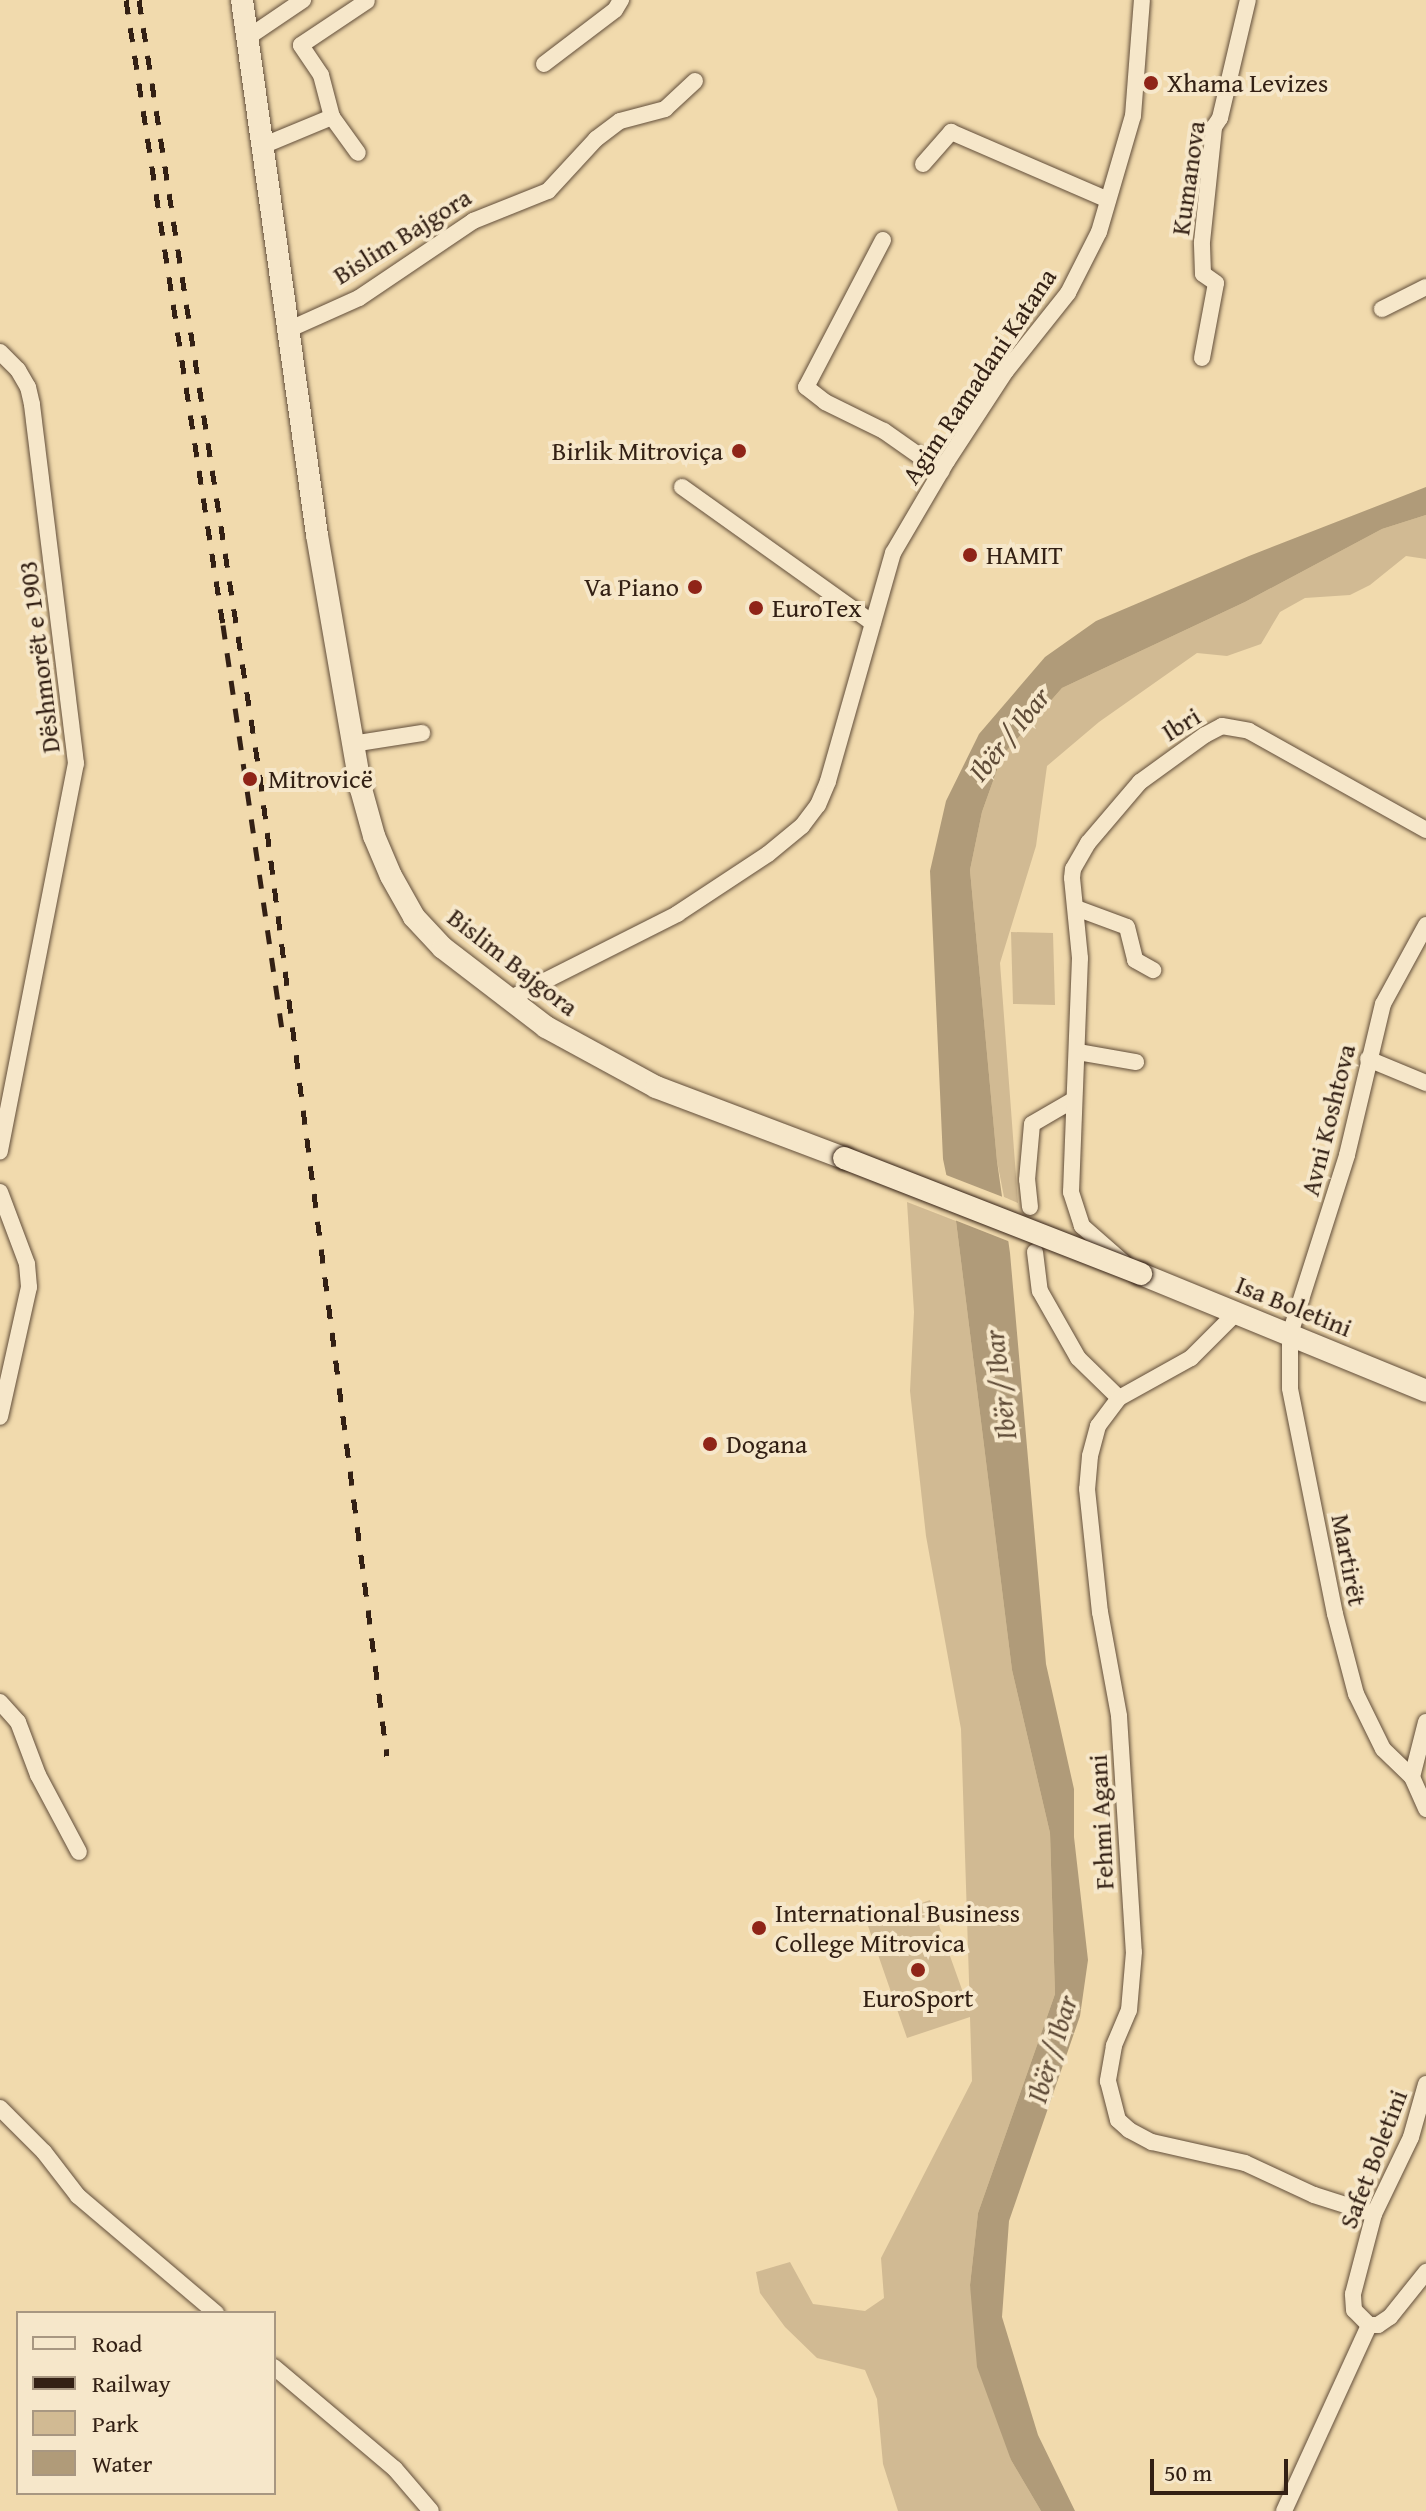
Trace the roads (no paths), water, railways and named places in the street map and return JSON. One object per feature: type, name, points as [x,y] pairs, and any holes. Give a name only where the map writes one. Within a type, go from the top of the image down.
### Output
[{"type":"main road","name":"Bislim Bajgora","points":[[242,0],[317,535],[352,744],[374,836],[414,917],[443,948],[507,1000],[588,1053],[656,1087],[1141,1274]]},
{"type":"main road","name":"Isa Boletini","points":[[1141,1274],[1426,1391]]},
{"type":"street","points":[[247,38],[303,0]]},
{"type":"street","points":[[544,64],[615,10],[621,0]]},
{"type":"street","name":"Agim Ramadani Katana","points":[[507,1000],[677,914],[768,854],[802,826],[818,805],[828,781],[893,553],[941,471],[1006,371],[1068,293],[1099,232],[1133,116],[1142,0]]},
{"type":"street","name":"Kumanova","points":[[1202,358],[1216,283],[1203,274],[1202,242],[1214,127],[1220,118],[1248,0]]},
{"type":"street","points":[[358,153],[332,117],[321,75],[301,45],[367,1]]},
{"type":"street","name":"Bislim Bajgora","points":[[290,329],[359,298],[473,221],[548,191],[596,139],[620,121],[665,109],[695,81]]},
{"type":"street","points":[[262,146],[332,117]]},
{"type":"street","points":[[923,164],[951,132],[1108,200]]},
{"type":"street","points":[[883,240],[806,387],[825,402],[884,431],[941,471]]},
{"type":"street","points":[[1382,309],[1426,287]]},
{"type":"street","name":"Dëshmorët e 1903","points":[[0,352],[18,370],[32,405],[76,763],[0,1152]]},
{"type":"street","points":[[682,487],[873,623]]},
{"type":"street","name":"Ibri","points":[[1141,1274],[1094,1238],[1075,1213],[1071,1192],[1080,958],[1073,869],[1113,811],[1140,782],[1173,756],[1222,726],[1249,731],[1426,830]]},
{"type":"street","points":[[352,744],[422,733]]},
{"type":"street","points":[[1076,908],[1127,927],[1135,960],[1153,970]]},
{"type":"street","name":"Avni Koshtova","points":[[1290,1334],[1347,1155],[1383,1004],[1426,925]]},
{"type":"street","points":[[1078,1052],[1136,1062]]},
{"type":"street","points":[[1368,1059],[1426,1083]]},
{"type":"street","points":[[1030,1207],[1027,1180],[1032,1124],[1073,1100]]},
{"type":"street","points":[[0,1192],[29,1276],[0,1417]]},
{"type":"street","points":[[1035,1252],[1040,1291],[1078,1358],[1119,1398]]},
{"type":"street","name":"Fehmi Agani","points":[[1236,1313],[1191,1358],[1119,1398],[1098,1426],[1092,1443],[1087,1489],[1100,1612],[1119,1716],[1134,1952],[1129,2010],[1108,2066],[1112,2103],[1118,2120],[1129,2130],[1152,2142],[1245,2163],[1314,2195],[1374,2214]]},
{"type":"street","name":"Martirët","points":[[1290,1334],[1290,1388],[1335,1614],[1356,1694],[1383,1749],[1412,1777]]},
{"type":"street","points":[[0,1702],[18,1722],[38,1775],[79,1852]]},
{"type":"street","points":[[1426,1722],[1412,1777],[1426,1809]]},
{"type":"street","name":"Safet Boletini","points":[[1369,2325],[1354,2310],[1353,2294],[1374,2214],[1411,2137],[1426,2084]]},
{"type":"street","points":[[0,2108],[44,2152],[78,2196],[214,2311]]},
{"type":"street","points":[[1284,2511],[1369,2325],[1378,2325],[1390,2317],[1426,2272]]},
{"type":"street","points":[[276,2369],[395,2469],[431,2511]]},
{"type":"water","name":"Ibër / Ibar","points":[[1426,487],[1426,515],[1382,529],[1245,602],[1062,688],[1002,756],[982,812],[970,870],[997,1161],[1010,1253],[1046,1664],[1074,1789],[1074,1837],[1088,1960],[1080,2016],[1009,2221],[1002,2317],[1038,2435],[1075,2511],[1041,2511],[1011,2460],[977,2367],[970,2285],[978,2213],[1055,1994],[1050,1833],[1012,1670],[956,1221],[943,1159],[930,871],[946,801],[979,734],[1045,657],[1096,621],[1249,556]]},
{"type":"railway","points":[[126,0],[282,1028]]},
{"type":"railway","points":[[139,0],[260,777],[387,1756]]},
{"type":"place","name":"Xhama Levizes","points":[[1151,83]]},
{"type":"place","name":"Birlik Mitroviça","points":[[739,451]]},
{"type":"place","name":"HAMIT","points":[[970,555]]},
{"type":"place","name":"Va Piano","points":[[695,587]]},
{"type":"place","name":"EuroTex","points":[[756,608]]},
{"type":"place","name":"Mitrovicë","points":[[250,779]]},
{"type":"place","name":"Dogana","points":[[710,1444]]},
{"type":"place","name":"International Business College Mitrovica","points":[[759,1928]]},
{"type":"place","name":"EuroSport","points":[[918,1970]]}]
